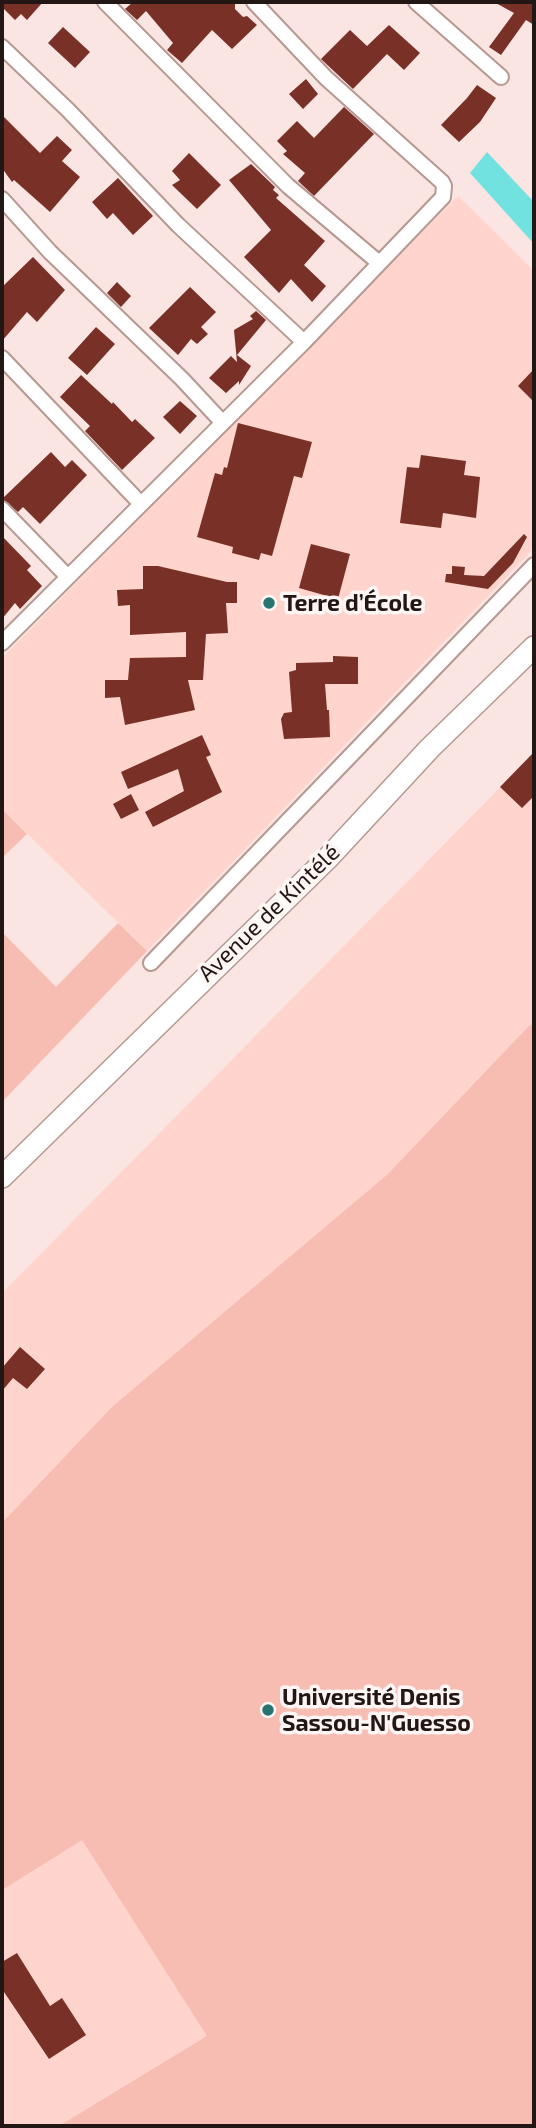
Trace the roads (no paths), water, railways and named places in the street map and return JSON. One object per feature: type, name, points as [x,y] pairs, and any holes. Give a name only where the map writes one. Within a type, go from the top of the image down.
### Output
[{"type":"main road","name":"Avenue de Kintélé","points":[[2,1177],[327,859],[430,748],[530,654]]},
{"type":"street","points":[[106,2],[288,186],[378,262]]},
{"type":"street","points":[[2,643],[223,423],[443,197],[444,186],[326,78],[254,2]]},
{"type":"street","points":[[416,2],[501,77]]},
{"type":"street","points":[[2,47],[68,110],[178,225],[304,341]]},
{"type":"street","points":[[2,199],[50,252],[223,423]]},
{"type":"street","points":[[2,358],[141,504]]},
{"type":"street","points":[[2,509],[67,576]]},
{"type":"street","points":[[150,963],[534,565]]},
{"type":"water","points":[[487,152],[534,202],[534,244],[470,173]]},
{"type":"place","name":"Terre d’École","points":[[269,603]]},
{"type":"place","name":"Université Denis Sassou-N'Guesso","points":[[268,1710]]}]
